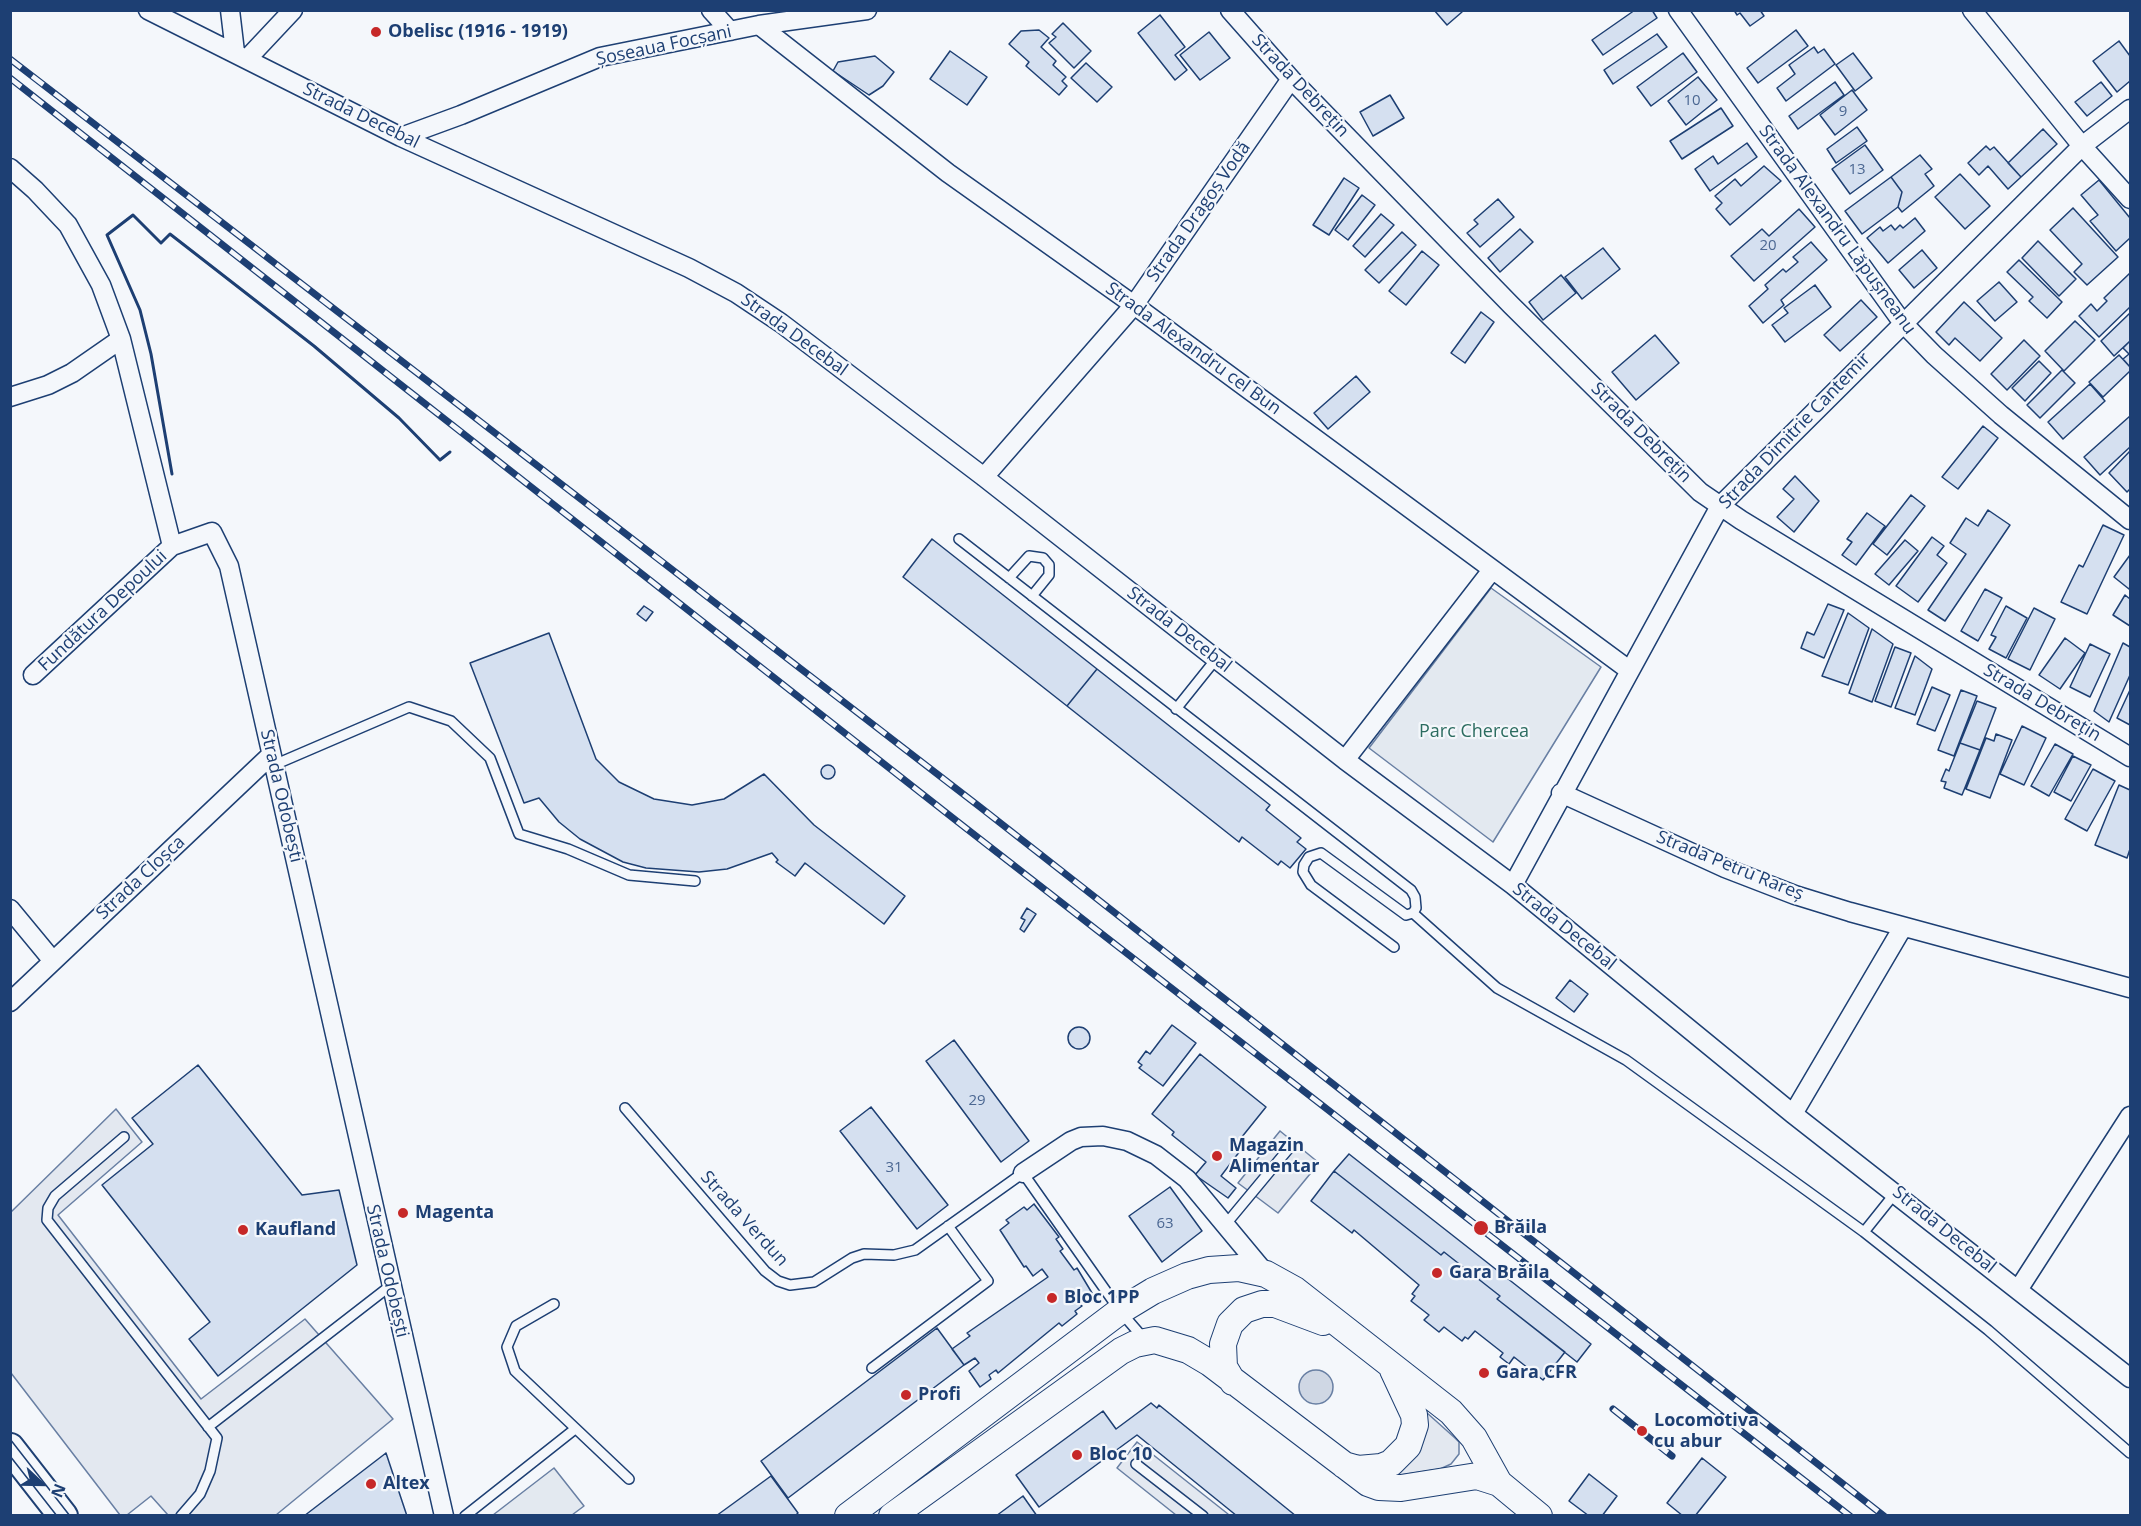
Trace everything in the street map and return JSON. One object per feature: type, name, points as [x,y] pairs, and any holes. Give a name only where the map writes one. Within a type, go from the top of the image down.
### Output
[{"type":"main road","points":[[10,1448],[63,1515]]},
{"type":"street","name":"Strada Decebal","points":[[147,10],[401,137],[689,268],[736,293],[781,323],[984,477],[1345,760],[1513,885],[1792,1113],[1896,1192],[2130,1378]]},
{"type":"street","points":[[230,10],[241,55],[293,10]]},
{"type":"street","points":[[711,10],[730,32]]},
{"type":"street","name":"Șoseaua Focșani","points":[[401,137],[461,115],[600,57],[759,25],[867,10]]},
{"type":"street","name":"Strada Debrețin","points":[[1230,10],[1291,79],[1511,305],[1701,492],[1720,506],[2130,757]]},
{"type":"street","name":"Strada Alexandru Lăpușneanu","points":[[1678,10],[1902,322],[1934,355],[2001,415],[2130,520]]},
{"type":"street","points":[[1972,10],[2082,146],[2130,199]]},
{"type":"street","name":"Strada Alexandru cel Bun","points":[[759,25],[948,173],[1134,305],[1629,670]]},
{"type":"street","name":"Strada Dragoș Vodă","points":[[984,477],[1134,305],[1291,79]]},
{"type":"street","name":"Strada Dimitrie Cantemir","points":[[1513,885],[1561,793],[1720,506],[1902,322],[2082,146],[2130,109]]},
{"type":"street","points":[[10,168],[36,190],[74,233],[101,285],[121,339],[172,546]]},
{"type":"street","points":[[10,397],[56,381],[121,339]]},
{"type":"street","name":"Strada Odobești","points":[[172,546],[212,532],[229,566],[390,1286],[444,1515]]},
{"type":"street","name":"Fundătura Depoului","points":[[33,675],[172,546]]},
{"type":"street","points":[[1345,760],[1492,570]]},
{"type":"street","name":"Strada Cloșca","points":[[10,1002],[273,760]]},
{"type":"street","name":"Strada Petru Rareș","points":[[1561,793],[1725,868],[1795,895],[1903,927],[2130,988]]},
{"type":"street","points":[[10,909],[53,961]]},
{"type":"street","points":[[1792,1113],[1903,927]]},
{"type":"street","points":[[2018,1290],[2130,1116]]},
{"type":"street","points":[[1023,1173],[1071,1140],[1091,1135],[1116,1138],[1140,1146],[1171,1165],[1187,1179],[1266,1274]]},
{"type":"street","points":[[848,1515],[1120,1311],[1172,1282],[1220,1268],[1239,1268],[1266,1274],[1295,1290],[1451,1412],[1474,1438],[1499,1483]]},
{"type":"street","points":[[1233,1382],[1224,1367],[1223,1344],[1230,1324],[1244,1310],[1262,1304],[1275,1304],[1346,1331]]},
{"type":"street","points":[[892,1515],[1121,1351],[1146,1342],[1164,1342],[1188,1350],[1359,1478],[1379,1487],[1401,1488],[1466,1477],[1487,1478],[1499,1483],[1539,1515]]},
{"type":"street","points":[[1341,1464],[1359,1469],[1381,1467],[1401,1455],[1413,1436],[1414,1415],[1391,1366]]},
{"type":"lane","points":[[959,538],[1411,890],[1417,902],[1413,913]]},
{"type":"lane","points":[[1009,578],[1029,556],[1043,558],[1049,565],[1049,575],[1032,596]]},
{"type":"lane","points":[[1176,709],[1216,659]]},
{"type":"lane","points":[[273,760],[408,707],[451,721],[490,758],[519,834],[568,849],[629,875],[695,881]]},
{"type":"lane","points":[[1394,948],[1311,885],[1303,872],[1304,865],[1309,857],[1320,853],[1398,910],[1406,915],[1413,913]]},
{"type":"lane","points":[[1413,913],[1497,988],[1626,1060],[1864,1232],[1988,1330],[2130,1453]]},
{"type":"lane","name":"Strada Verdun","points":[[625,1108],[765,1271],[778,1281],[800,1286],[814,1282],[852,1258],[864,1254],[906,1254],[1023,1173]]},
{"type":"lane","points":[[124,1137],[55,1196],[48,1208],[47,1220],[217,1438],[210,1472],[200,1494],[182,1515]]},
{"type":"lane","points":[[1226,1224],[1290,1147]]},
{"type":"lane","points":[[1023,1173],[1120,1311],[1146,1342]]},
{"type":"lane","points":[[1864,1232],[1896,1192]]},
{"type":"lane","points":[[872,1368],[988,1281],[948,1226]]},
{"type":"lane","points":[[208,1427],[390,1286]]},
{"type":"lane","points":[[554,1304],[516,1326],[507,1347],[515,1371],[629,1479]]},
{"type":"lane","points":[[465,1515],[575,1429]]},
{"type":"lane","points":[[1136,1464],[1203,1515]]},
{"type":"green space","name":"Parc Chercea","points":[[1491,588],[1601,667],[1493,842],[1369,748]]},
{"type":"green space","points":[[554,1468],[584,1506],[572,1515],[493,1515]]},
{"type":"shaded area","points":[[116,1109],[142,1142],[58,1215],[201,1399],[305,1319],[393,1419],[276,1515],[168,1515],[151,1496],[127,1515],[120,1515],[11,1373],[11,1212]]},
{"type":"shaded area","points":[[1280,1131],[1319,1163],[1278,1213],[1238,1183]]},
{"type":"shaded area","points":[[1316,1370],[1328,1375],[1333,1387],[1328,1399],[1316,1404],[1304,1399],[1299,1387],[1304,1375]]},
{"type":"shaded area","points":[[1417,1404],[1459,1442],[1459,1454],[1451,1464],[1440,1469],[1381,1478]]},
{"type":"shaded area","points":[[1137,1442],[1228,1514],[1227,1516],[1176,1515],[1117,1468]]},
{"type":"building","points":[[1434,10],[1461,10],[1462,12],[1447,25]]},
{"type":"building","points":[[1635,10],[1652,10],[1657,18],[1603,55],[1592,40]]},
{"type":"building","points":[[1734,10],[1760,10],[1764,16],[1750,26],[1740,13],[1737,15]]},
{"type":"building","points":[[1160,15],[1185,47],[1175,55],[1187,70],[1175,80],[1138,33]]},
{"type":"building","points":[[1063,23],[1091,51],[1074,68],[1049,43],[1056,37],[1052,34]]},
{"type":"building","points":[[1039,30],[1049,38],[1041,47],[1056,61],[1053,65],[1066,77],[1062,81],[1067,86],[1059,95],[1026,66],[1029,62],[1009,44],[1021,31]]},
{"type":"building","points":[[1796,30],[1808,46],[1758,83],[1747,68]]},
{"type":"building","points":[[1209,32],[1230,58],[1200,80],[1180,55]]},
{"type":"building","points":[[1657,34],[1667,47],[1613,84],[1604,70]]},
{"type":"building","points":[[2119,41],[2130,56],[2130,81],[2117,92],[2093,61]]},
{"type":"building","points":[[1814,47],[1818,53],[1824,49],[1835,64],[1786,101],[1777,88],[1795,74],[1789,65]]},
{"type":"building","points":[[950,51],[987,77],[967,105],[930,79]]},
{"type":"building","points":[[1683,53],[1697,72],[1651,106],[1637,87]]},
{"type":"building","points":[[1853,53],[1872,78],[1855,91],[1836,65]]},
{"type":"building","points":[[875,56],[894,72],[883,86],[869,95],[833,71],[838,62]]},
{"type":"building","points":[[1086,63],[1112,87],[1097,102],[1071,78]]},
{"type":"building","points":[[1698,77],[1717,100],[1686,125],[1668,101]]},
{"type":"building","points":[[1835,82],[1844,95],[1798,129],[1789,116]]},
{"type":"building","points":[[2101,82],[2112,96],[2087,116],[2075,102]]},
{"type":"building","points":[[1852,90],[1867,110],[1835,135],[1820,115]]},
{"type":"building","points":[[1390,95],[1404,118],[1373,136],[1360,112]]},
{"type":"building","points":[[1721,108],[1733,126],[1682,159],[1670,141]]},
{"type":"building","points":[[1857,127],[1867,141],[1836,163],[1827,149]]},
{"type":"building","points":[[2043,129],[2057,144],[2021,177],[2008,163]]},
{"type":"building","points":[[1747,143],[1757,157],[1710,191],[1695,169],[1713,156],[1718,164]]},
{"type":"building","points":[[1865,145],[1883,170],[1850,194],[1832,169]]},
{"type":"building","points":[[1986,146],[1990,150],[1994,147],[2021,177],[2008,189],[1988,166],[1979,175],[1968,163]]},
{"type":"building","points":[[1920,155],[1932,169],[1925,174],[1934,186],[1902,212],[1898,207],[1902,192],[1891,177]]},
{"type":"building","points":[[1764,166],[1781,181],[1730,225],[1716,209],[1722,203],[1715,196],[1735,179],[1741,186]]},
{"type":"building","points":[[1960,174],[1990,206],[1965,229],[1935,197]]},
{"type":"building","points":[[1891,177],[1902,192],[1898,207],[1862,234],[1845,211]]},
{"type":"building","points":[[1344,178],[1359,188],[1329,235],[1313,225]]},
{"type":"building","points":[[2099,180],[2130,218],[2130,238],[2116,251],[2090,221],[2098,215],[2081,195]]},
{"type":"building","points":[[1362,195],[1375,205],[1348,240],[1335,230]]},
{"type":"building","points":[[1498,199],[1514,217],[1480,247],[1467,233],[1478,224],[1474,220]]},
{"type":"building","points":[[2073,208],[2118,257],[2087,285],[2074,272],[2082,264],[2050,230]]},
{"type":"building","points":[[1799,209],[1815,227],[1754,281],[1731,256],[1762,229],[1769,236]]},
{"type":"building","points":[[1381,214],[1394,225],[1365,257],[1353,246]]},
{"type":"building","points":[[1915,218],[1925,231],[1888,263],[1867,238],[1880,227],[1883,231],[1891,225],[1895,230],[1900,225],[1903,228]]},
{"type":"building","points":[[1520,229],[1533,242],[1500,272],[1488,258]]},
{"type":"building","points":[[1402,232],[1416,245],[1379,283],[1365,270]]},
{"type":"building","points":[[2038,241],[2076,279],[2059,296],[2022,258]]},
{"type":"building","points":[[1811,242],[1827,260],[1781,300],[1784,305],[1763,323],[1749,306],[1768,289],[1765,285],[1783,269],[1786,272],[1798,262],[1793,257]]},
{"type":"building","points":[[1603,248],[1620,269],[1582,299],[1565,277]]},
{"type":"building","points":[[1922,250],[1937,268],[1914,288],[1899,270]]},
{"type":"building","points":[[1422,251],[1439,265],[1406,305],[1389,291]]},
{"type":"building","points":[[2019,260],[2062,302],[2047,318],[2029,301],[2033,297],[2007,272]]},
{"type":"building","points":[[2130,273],[2130,307],[2099,337],[2079,316],[2091,304],[2097,311],[2107,301],[2104,298]]},
{"type":"building","points":[[1561,275],[1576,293],[1543,320],[1529,302]]},
{"type":"building","points":[[1999,282],[2017,302],[1995,321],[1977,301]]},
{"type":"building","points":[[1815,285],[1831,307],[1785,342],[1772,325],[1788,313],[1784,308]]},
{"type":"building","points":[[1861,300],[1877,317],[1840,351],[1824,335]]},
{"type":"building","points":[[1964,302],[2002,338],[1980,361],[1955,338],[1949,345],[1936,332]]},
{"type":"building","points":[[1481,312],[1494,322],[1465,363],[1451,353]]},
{"type":"building","points":[[2130,313],[2130,341],[2114,356],[2101,341]]},
{"type":"building","points":[[2075,321],[2095,340],[2064,371],[2045,351]]},
{"type":"building","points":[[1655,335],[1679,363],[1636,400],[1612,372]]},
{"type":"building","points":[[2024,340],[2040,356],[2007,390],[1991,374]]},
{"type":"building","points":[[2130,341],[2130,367],[2123,359],[2129,354],[2123,348]]},
{"type":"building","points":[[2119,355],[2130,367],[2130,371],[2103,397],[2089,382]]},
{"type":"building","points":[[2039,361],[2051,373],[2025,401],[2012,388]]},
{"type":"building","points":[[2062,370],[2075,383],[2040,418],[2027,405]]},
{"type":"building","points":[[1356,376],[1370,392],[1328,429],[1314,413]]},
{"type":"building","points":[[2090,384],[2105,401],[2063,439],[2048,422]]},
{"type":"building","points":[[2130,416],[2130,447],[2100,475],[2084,457]]},
{"type":"building","points":[[1983,426],[1998,438],[1958,489],[1942,477]]},
{"type":"building","points":[[2130,451],[2130,489],[2127,492],[2109,473]]},
{"type":"building","points":[[1795,476],[1819,501],[1794,532],[1777,517],[1794,499],[1783,489]]},
{"type":"building","points":[[1911,495],[1925,506],[1887,555],[1873,544]]},
{"type":"building","points":[[1988,510],[2010,525],[1945,621],[1928,610],[1966,554],[1950,543],[1966,518],[1978,526]]},
{"type":"building","points":[[1867,513],[1885,526],[1856,565],[1842,555],[1852,542],[1847,539]]},
{"type":"building","points":[[2103,525],[2124,535],[2087,614],[2061,602],[2079,565],[2083,567]]},
{"type":"building","points":[[1932,537],[1944,546],[1937,555],[1947,563],[1918,602],[1896,586]]},
{"type":"building","points":[[932,539],[1097,669],[1067,706],[903,577]]},
{"type":"building","points":[[1905,540],[1918,551],[1889,585],[1875,574]]},
{"type":"building","points":[[2130,555],[2130,587],[2129,589],[2114,577]]},
{"type":"building","points":[[1985,589],[2002,598],[1978,641],[1961,631]]},
{"type":"building","points":[[2125,595],[2130,599],[2130,626],[2113,615]]},
{"type":"building","points":[[1828,604],[1844,610],[1824,658],[1801,648],[1807,632],[1814,635]]},
{"type":"building","points":[[644,606],[653,612],[646,621],[637,614]]},
{"type":"building","points":[[2006,606],[2027,618],[2006,658],[1989,649],[1996,637],[1991,635]]},
{"type":"building","points":[[2034,608],[2055,619],[2030,670],[2008,659]]},
{"type":"building","points":[[1848,613],[1869,628],[1848,685],[1822,676]]},
{"type":"building","points":[[1872,629],[1893,644],[1872,702],[1849,693]]},
{"type":"building","points":[[549,633],[596,759],[619,782],[654,799],[692,805],[724,799],[764,774],[814,825],[905,896],[884,924],[805,863],[795,876],[776,862],[778,860],[772,853],[727,869],[699,872],[646,868],[623,862],[580,839],[559,822],[539,798],[524,803],[470,663]]},
{"type":"building","points":[[2065,638],[2085,653],[2060,689],[2039,675]]},
{"type":"building","points":[[2123,643],[2130,647],[2130,675],[2109,722],[2094,711]]},
{"type":"building","points":[[2090,644],[2110,654],[2090,697],[2070,687]]},
{"type":"building","points":[[1895,647],[1911,653],[1891,707],[1875,701]]},
{"type":"building","points":[[1915,656],[1932,669],[1915,715],[1895,708]]},
{"type":"building","points":[[1097,669],[1270,805],[1266,810],[1301,838],[1297,842],[1306,849],[1290,868],[1281,861],[1278,865],[1242,837],[1239,842],[1067,706]]},
{"type":"building","points":[[1932,687],[1950,695],[1935,731],[1917,724]]},
{"type":"building","points":[[1961,690],[1977,696],[1954,756],[1938,750]]},
{"type":"building","points":[[2130,690],[2130,725],[2117,718]]},
{"type":"building","points":[[1977,701],[1996,708],[1980,750],[1960,743]]},
{"type":"building","points":[[2022,726],[2046,738],[2024,785],[2000,774]]},
{"type":"building","points":[[1996,734],[2012,740],[1990,798],[1966,789],[1986,738],[1994,741]]},
{"type":"building","points":[[1960,743],[1980,750],[1962,795],[1944,788],[1946,782],[1941,781],[1946,769],[1949,771]]},
{"type":"building","points":[[2055,744],[2073,754],[2049,796],[2031,786]]},
{"type":"building","points":[[2073,756],[2091,765],[2071,801],[2054,792]]},
{"type":"building","points":[[825,765],[831,765],[835,772],[831,779],[825,779],[821,775],[821,769]]},
{"type":"building","points":[[2093,769],[2115,781],[2087,831],[2065,819]]},
{"type":"building","points":[[2119,785],[2130,790],[2130,849],[2127,858],[2095,845]]},
{"type":"building","points":[[1027,908],[1036,914],[1024,932],[1020,929],[1025,920],[1021,918]]},
{"type":"building","points":[[1570,980],[1588,994],[1574,1012],[1556,998]]},
{"type":"building","points":[[1172,1025],[1196,1043],[1163,1086],[1139,1068],[1142,1065],[1138,1062],[1146,1051],[1150,1054]]},
{"type":"building","points":[[1079,1027],[1087,1030],[1090,1038],[1087,1046],[1079,1049],[1071,1046],[1068,1038],[1071,1030]]},
{"type":"building","points":[[954,1040],[1029,1141],[1001,1162],[926,1061]]},
{"type":"building","points":[[1200,1054],[1266,1107],[1237,1143],[1243,1147],[1221,1176],[1236,1188],[1228,1198],[1195,1175],[1206,1162],[1172,1135],[1174,1132],[1152,1114]]},
{"type":"building","name":"Kaufland","points":[[198,1065],[302,1195],[339,1190],[357,1265],[218,1376],[189,1339],[210,1322],[102,1185],[153,1144],[132,1118]]},
{"type":"building","points":[[871,1107],[948,1205],[917,1229],[840,1131]]},
{"type":"building","points":[[1349,1154],[1591,1344],[1577,1362],[1497,1299],[1500,1296],[1444,1252],[1441,1255],[1334,1171]]},
{"type":"building","name":"Gara Brăila","points":[[1334,1171],[1441,1255],[1444,1252],[1500,1296],[1497,1299],[1565,1352],[1543,1380],[1514,1357],[1509,1364],[1500,1357],[1503,1353],[1475,1331],[1468,1339],[1465,1337],[1462,1341],[1444,1327],[1439,1332],[1424,1320],[1429,1315],[1411,1301],[1415,1296],[1412,1294],[1419,1285],[1354,1230],[1352,1233],[1311,1201]]},
{"type":"building","points":[[1170,1187],[1202,1231],[1162,1262],[1129,1216]]},
{"type":"building","name":"Bloc 1PP","points":[[1034,1204],[1059,1237],[1056,1239],[1063,1249],[1060,1251],[1074,1270],[1077,1268],[1092,1293],[1079,1303],[1082,1306],[1075,1311],[1077,1314],[1062,1326],[1059,1323],[998,1373],[996,1370],[989,1375],[991,1379],[980,1387],[969,1371],[979,1363],[975,1358],[964,1365],[952,1349],[970,1336],[967,1333],[1048,1277],[1042,1269],[1033,1276],[1026,1266],[1024,1267],[1000,1230],[1009,1223],[1006,1220],[1024,1207],[1027,1210]]},
{"type":"building","points":[[937,1328],[964,1365],[788,1498],[761,1461]]},
{"type":"building","name":"Bloc 10","points":[[1151,1403],[1157,1408],[1159,1405],[1296,1516],[1237,1516],[1137,1435],[1039,1507],[1016,1475],[1103,1411],[1116,1429]]},
{"type":"building","name":"Altex","points":[[386,1453],[407,1516],[304,1516]]},
{"type":"building","points":[[1702,1458],[1726,1477],[1695,1516],[1683,1516],[1667,1503]]},
{"type":"building","points":[[1589,1474],[1617,1496],[1602,1516],[1589,1516],[1569,1501]]},
{"type":"building","points":[[771,1476],[798,1513],[795,1516],[716,1516]]},
{"type":"building","points":[[1023,1496],[1037,1516],[996,1516]]},
{"type":"tram line","points":[[10,1439],[70,1516]]},
{"type":"tram line","points":[[10,1456],[57,1516]]},
{"type":"railway","points":[[10,59],[980,807],[1884,1516]]},
{"type":"railway","points":[[10,78],[958,822],[1850,1516]]},
{"type":"railway","points":[[1613,1409],[1672,1456]]},
{"type":"wall","points":[[172,474],[151,354],[140,310],[107,235],[133,215],[161,243],[170,234],[314,346],[399,418],[440,460],[450,452]]},
{"type":"place","name":"Obelisc (1916 - 1919)","points":[[376,32]]},
{"type":"place","name":"Magazin Alimentar","points":[[1217,1156]]},
{"type":"place","name":"Magenta","points":[[403,1213]]},
{"type":"place","name":"Brăila","points":[[1481,1228]]},
{"type":"place","name":"Kaufland","points":[[243,1230]]},
{"type":"place","name":"Gara Brăila","points":[[1437,1273]]},
{"type":"place","name":"Bloc 1PP","points":[[1052,1298]]},
{"type":"place","name":"Gara CFR","points":[[1484,1373]]},
{"type":"place","name":"Profi","points":[[906,1395]]},
{"type":"place","name":"Locomotiva cu abur","points":[[1642,1431]]},
{"type":"place","name":"Bloc 10","points":[[1077,1455]]},
{"type":"place","name":"Altex","points":[[371,1484]]}]
